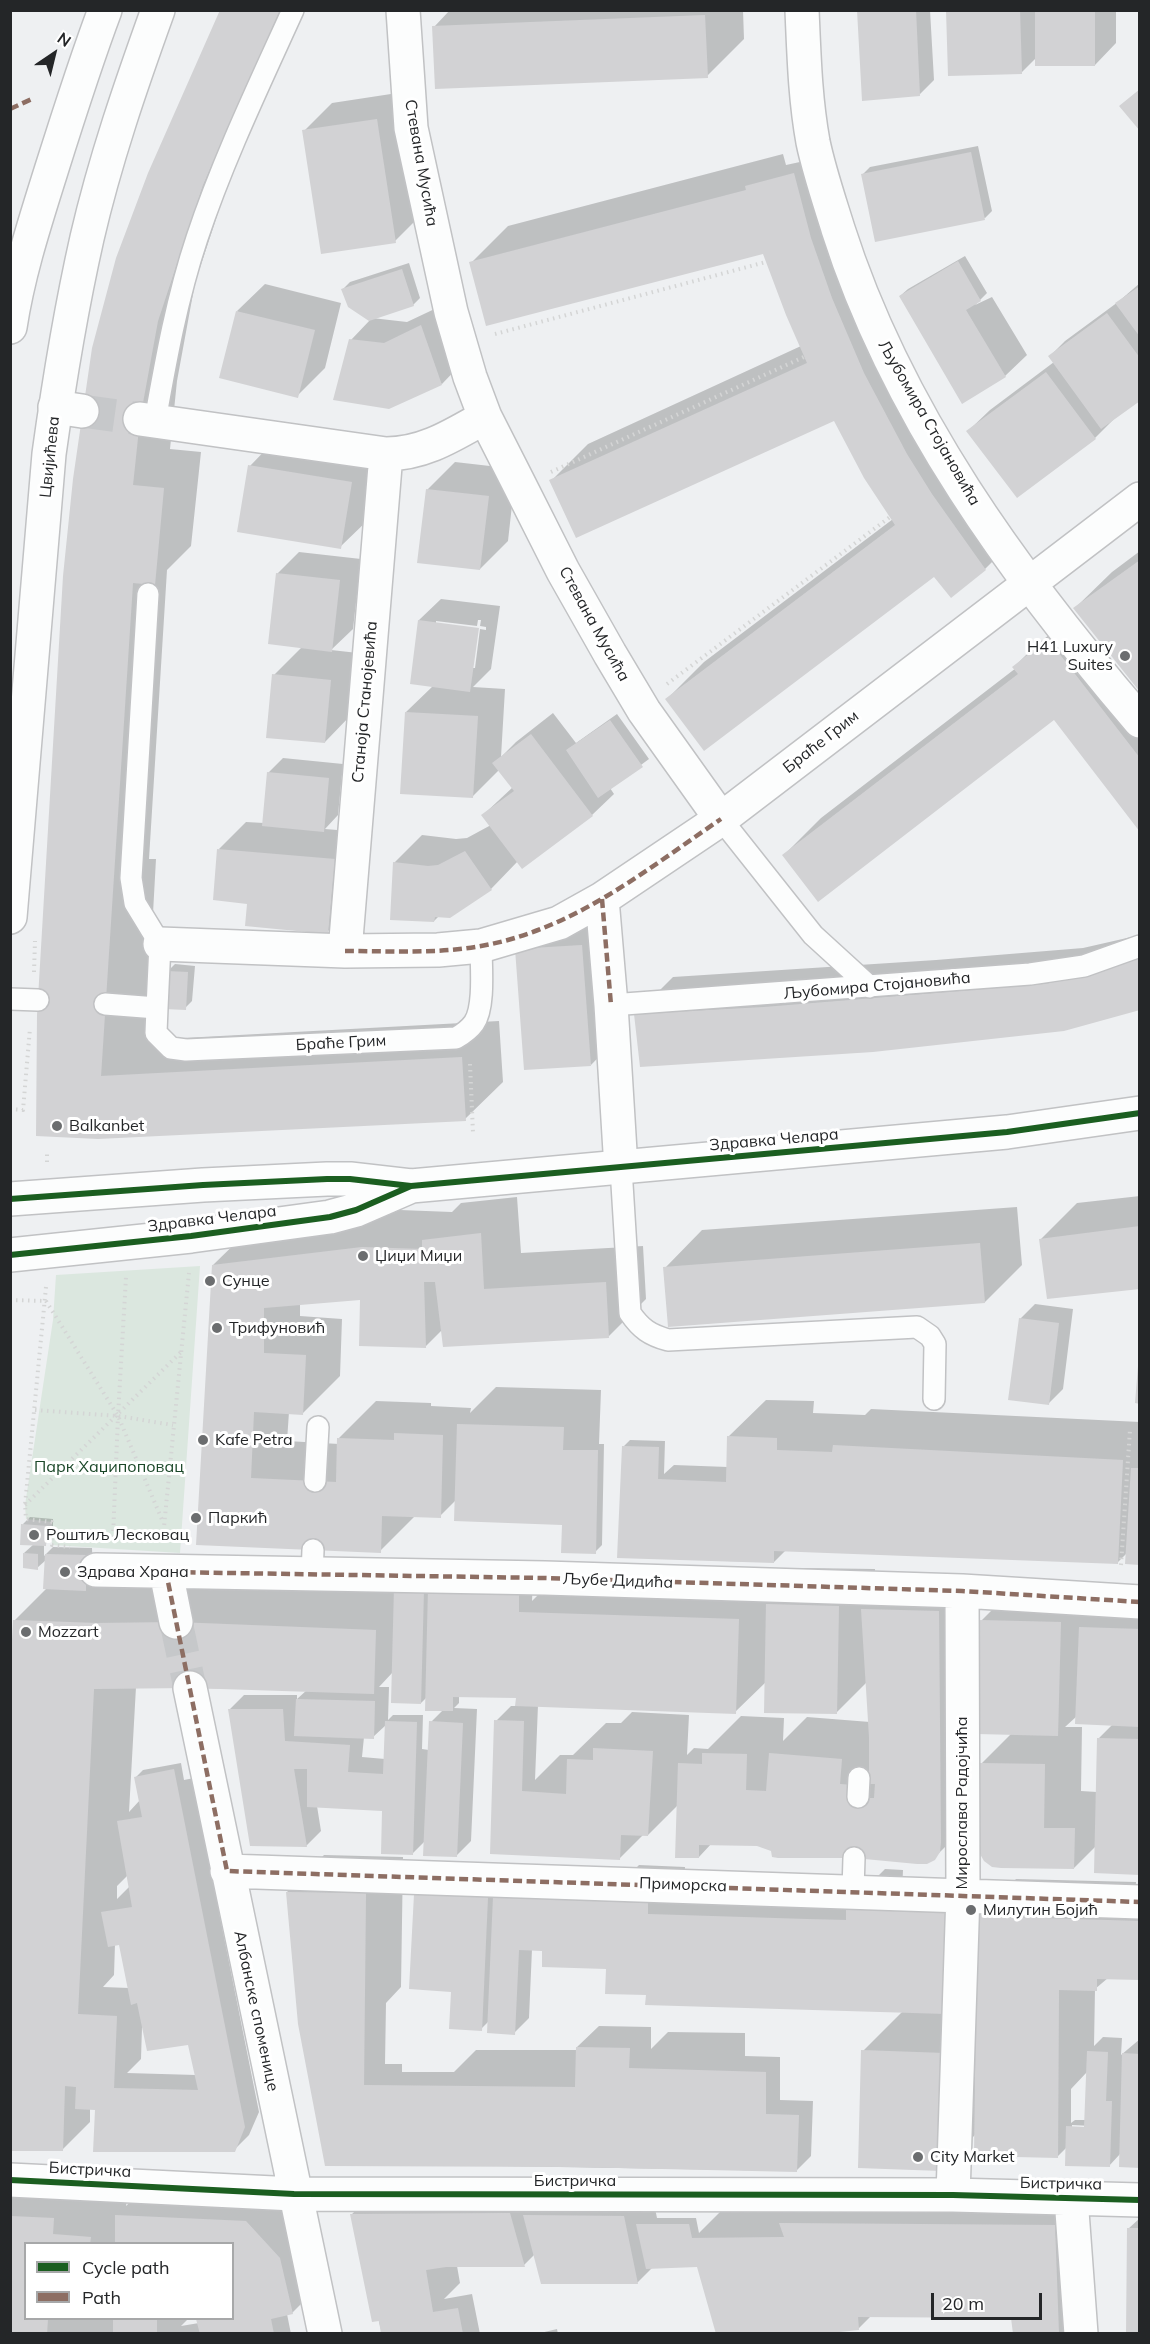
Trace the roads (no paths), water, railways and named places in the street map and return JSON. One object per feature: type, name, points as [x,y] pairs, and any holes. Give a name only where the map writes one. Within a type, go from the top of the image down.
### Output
[{"type":"street","points":[[10,327],[35,223],[85,63],[105,10]]},
{"type":"street","name":"Цвијићева","points":[[10,917],[49,454],[69,409],[88,237],[129,92],[158,10]]},
{"type":"street","name":"Стевана Мусића","points":[[403,10],[411,128],[438,258],[470,377],[485,417],[564,571],[640,705],[721,819]]},
{"type":"street","name":"Љубомира Стојановића","points":[[802,10],[805,83],[814,143],[826,193],[856,285],[880,340],[905,389],[970,499],[1028,583],[1140,721]]},
{"type":"street","points":[[148,420],[386,454],[403,454],[420,451],[485,417]]},
{"type":"street","name":"Станоја Станојевића","points":[[345,951],[386,454]]},
{"type":"street","name":"Браће Грим","points":[[160,944],[402,952],[481,946],[559,923],[602,899],[721,819],[1140,499]]},
{"type":"street","points":[[602,899],[621,1168]]},
{"type":"street","name":"Здравка Челара","points":[[10,1199],[203,1185],[327,1179],[350,1179],[411,1186],[1008,1132],[1140,1113]]},
{"type":"street","name":"Здравка Челара","points":[[10,1255],[191,1236],[330,1217],[356,1210],[411,1186]]},
{"type":"street","name":"Љубе Дидића","points":[[96,1570],[166,1572],[313,1562],[545,1578],[962,1591],[1129,1602]]},
{"type":"street","points":[[166,1572],[176,1622]]},
{"type":"street","name":"Мирослава Радојчића","points":[[953,2195],[963,1894],[962,1591]]},
{"type":"street","name":"Албанске споменице","points":[[190,1688],[325,2334]]},
{"type":"street","name":"Приморска","points":[[227,1871],[853,1890],[1140,1902]]},
{"type":"street","name":"Бистричка","points":[[10,2180],[294,2193],[953,2195],[1140,2200]]},
{"type":"street","points":[[1071,2198],[1082,2334]]},
{"type":"lane","points":[[148,420],[196,239],[214,189],[293,10]]},
{"type":"lane","points":[[148,594],[131,878],[135,903],[160,944]]},
{"type":"lane","points":[[721,819],[813,935],[870,987]]},
{"type":"lane","name":"Браће Грим","points":[[160,944],[156,1033],[171,1048],[186,1050],[456,1038],[476,1021],[480,1005],[481,946]]},
{"type":"lane","name":"Љубомира Стојановића","points":[[611,1005],[1030,974],[1084,966],[1140,946]]},
{"type":"lane","points":[[10,999],[38,1000]]},
{"type":"lane","points":[[105,1004],[157,1008]]},
{"type":"lane","points":[[621,1168],[630,1314],[639,1327],[650,1335],[668,1340],[917,1327],[930,1336],[935,1344],[934,1400]]},
{"type":"lane","points":[[315,1481],[318,1427]]},
{"type":"lane","points":[[853,1890],[854,1858]]},
{"type":"tunnel","points":[[82,411],[140,419]]},
{"type":"tunnel","points":[[176,1622],[190,1688]]},
{"type":"place","name":"H41 Luxury Suites","points":[[1125,656]]},
{"type":"place","name":"Balkanbet","points":[[57,1126]]},
{"type":"place","name":"Џиџи Миџи","points":[[363,1256]]},
{"type":"place","name":"Сунце","points":[[210,1281]]},
{"type":"place","name":"Трифуновић","points":[[217,1328]]},
{"type":"place","name":"Kafe Petra","points":[[203,1440]]},
{"type":"place","name":"Паркић","points":[[196,1518]]},
{"type":"place","name":"Роштиљ Лесковац","points":[[34,1535]]},
{"type":"place","name":"Здрава Храна","points":[[65,1572]]},
{"type":"place","name":"Mozzart","points":[[26,1632]]},
{"type":"place","name":"Милутин Бојић","points":[[971,1910]]},
{"type":"place","name":"City Market","points":[[918,2157]]},
{"type":"park label","name":"Парк Хаџипоповац","points":[[109,1467]]}]
